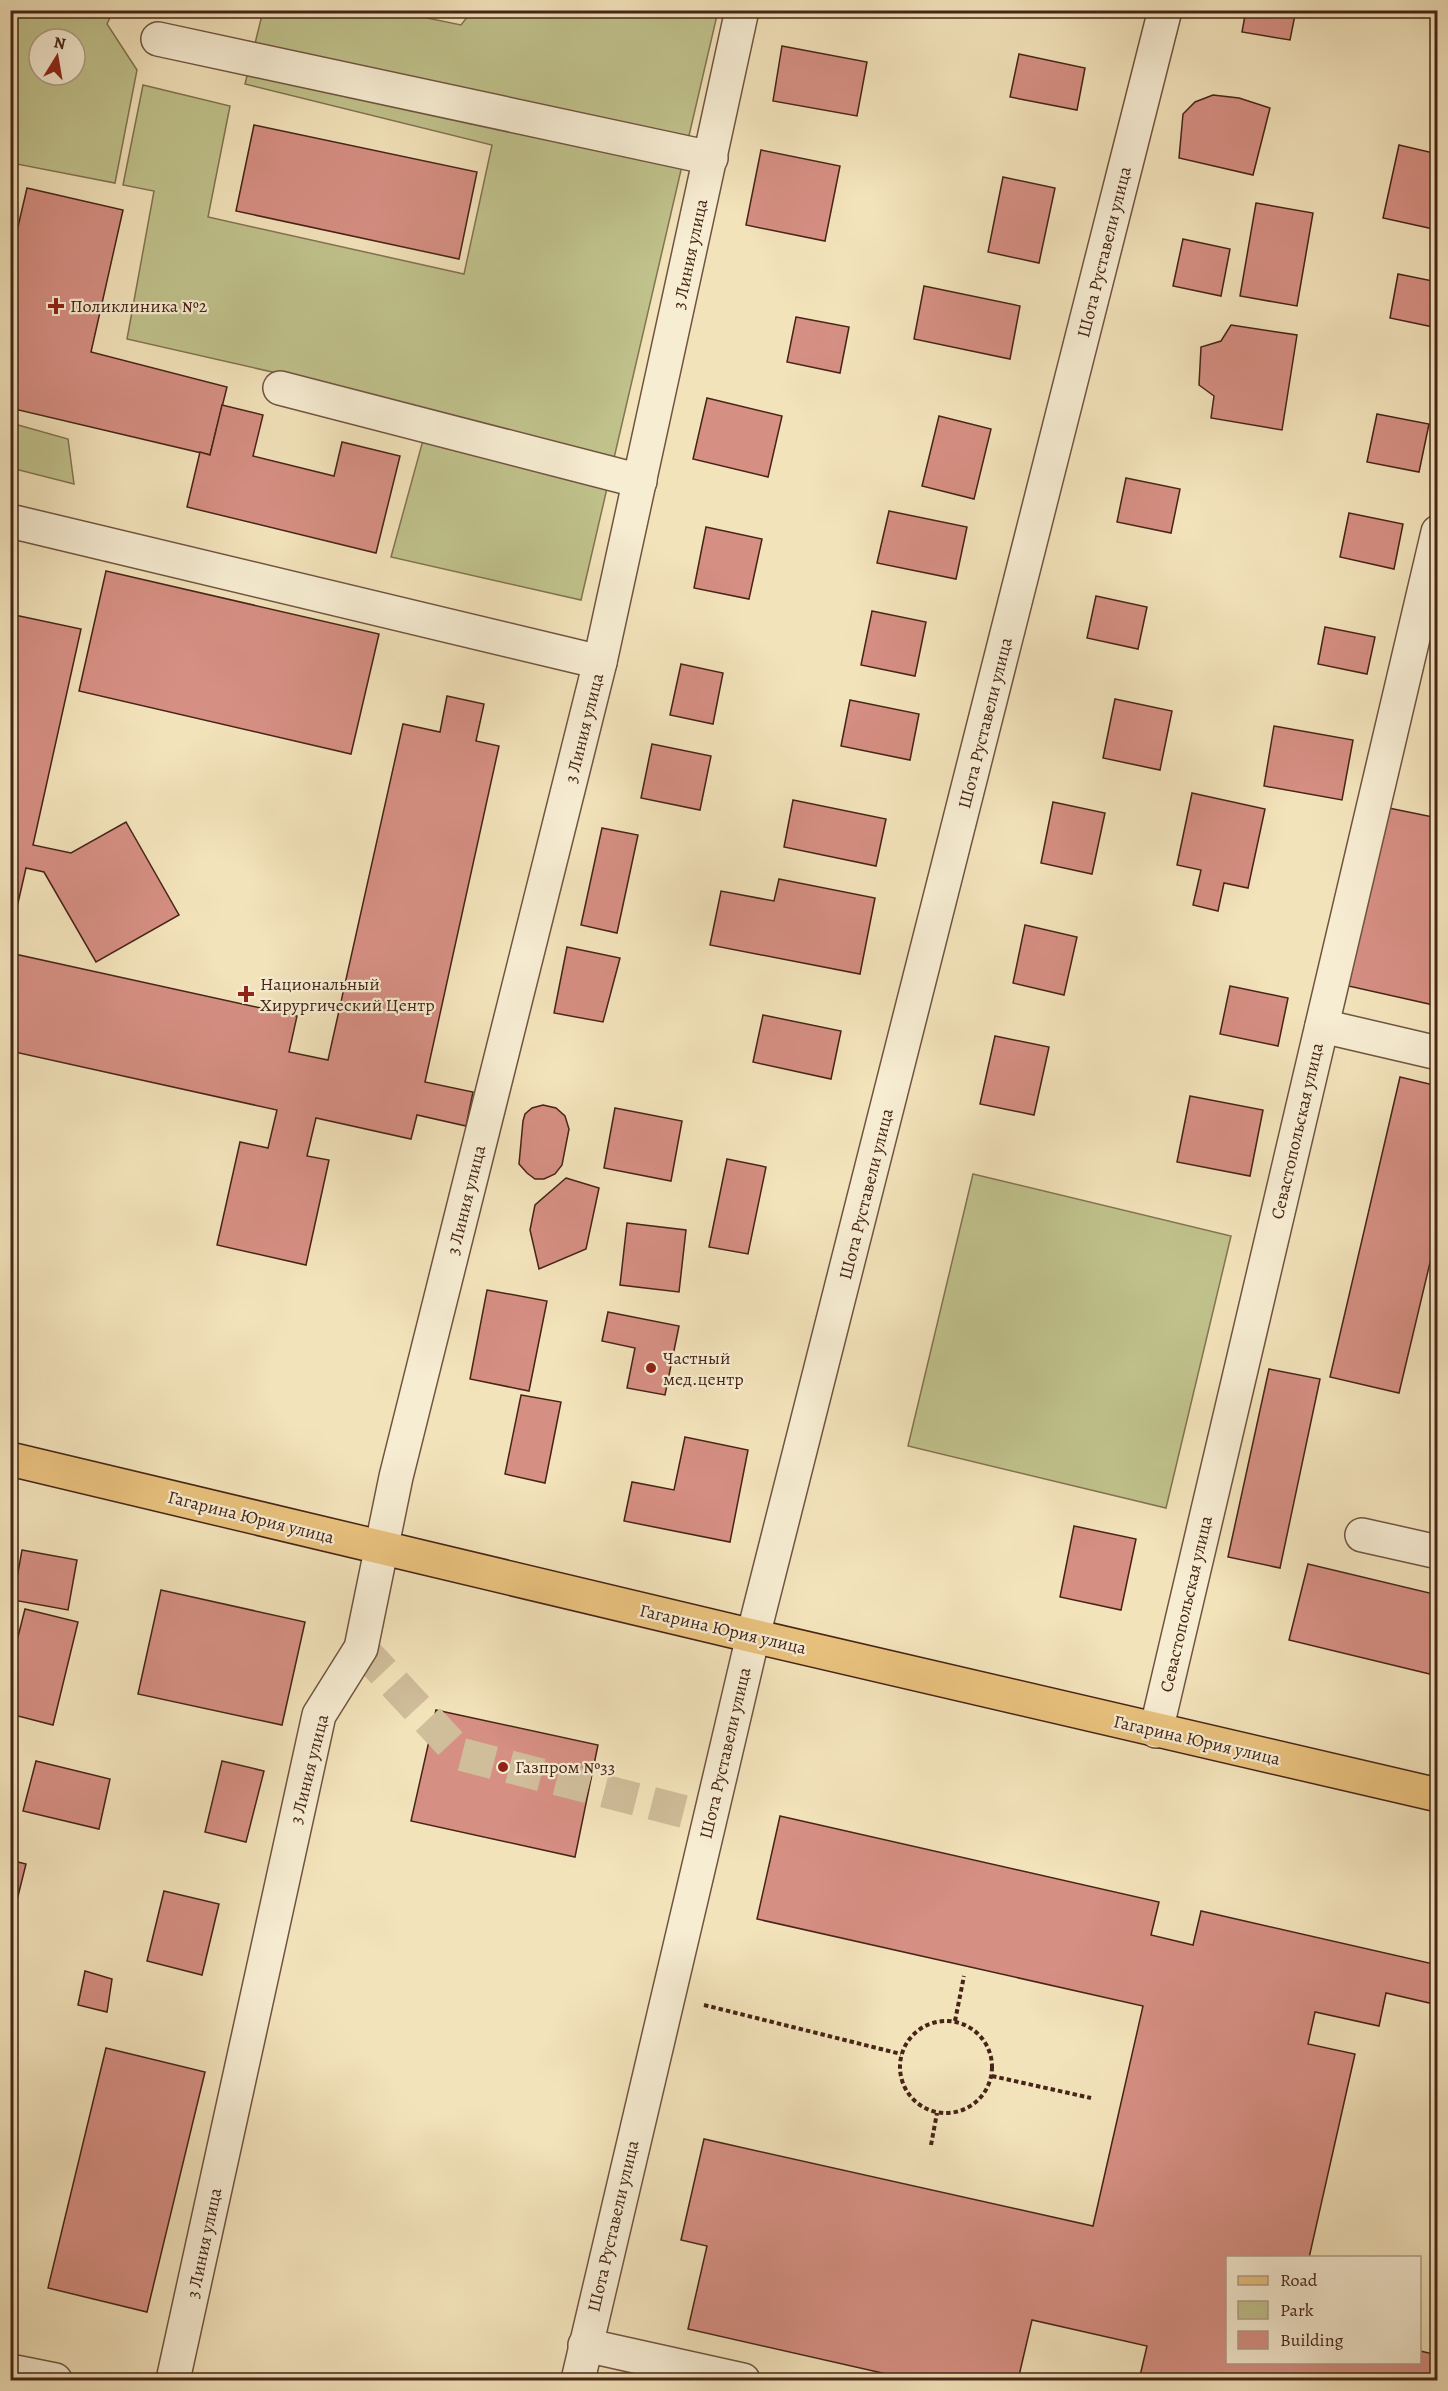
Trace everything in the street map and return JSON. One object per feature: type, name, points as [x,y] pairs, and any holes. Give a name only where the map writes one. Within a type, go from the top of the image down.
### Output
[{"type":"main road","name":"Гагарина Юрия улица","points":[[10,1459],[383,1549],[1437,1795]]},
{"type":"street","name":"3 Линия улица","points":[[173,2380],[319,1715],[361,1648],[396,1478],[600,662],[742,10]]},
{"type":"street","name":"Шота Руставели улица","points":[[578,2380],[753,1636],[1165,10]]},
{"type":"street","points":[[158,39],[711,158]]},
{"type":"street","points":[[280,388],[640,481]]},
{"type":"street","points":[[10,521],[600,662]]},
{"type":"street","name":"Севастопольская улица","points":[[1156,1731],[1437,532]]},
{"type":"street","points":[[1322,1026],[1437,1053]]},
{"type":"street","points":[[1362,1534],[1437,1552]]},
{"type":"street","points":[[585,2344],[743,2380]]},
{"type":"street","points":[[10,2371],[55,2380]]},
{"type":"path","points":[[955,2021],[964,1976]]},
{"type":"path","points":[[667,1996],[901,2054]]},
{"type":"path","points":[[955,2021],[977,2031],[991,2051],[992,2076],[982,2098],[962,2111],[937,2113],[914,2102],[909,2094],[900,2079],[901,2054],[912,2034],[932,2022],[955,2021]]},
{"type":"path","points":[[992,2076],[1091,2098]]},
{"type":"path","points":[[931,2145],[937,2113]]},
{"type":"green space","points":[[11,10],[113,11],[107,24],[137,70],[115,183],[12,163],[11,166]]},
{"type":"green space","points":[[263,11],[393,11],[461,25],[472,11],[718,11],[581,600],[391,557],[425,433],[325,384],[127,339],[154,191],[123,185],[143,85],[230,106],[208,217],[464,274],[492,145],[245,84]]},
{"type":"green space","points":[[11,423],[68,439],[74,484],[11,468]]},
{"type":"green space","points":[[973,1174],[1231,1236],[1166,1508],[908,1446]]},
{"type":"building","points":[[1246,10],[1296,10],[1290,40],[1242,32]]},
{"type":"building","points":[[782,46],[867,62],[857,116],[773,101]]},
{"type":"building","points":[[1019,54],[1085,68],[1077,110],[1010,97]]},
{"type":"building","points":[[1213,95],[1239,98],[1270,108],[1253,175],[1179,158],[1183,114],[1195,102]]},
{"type":"building","points":[[254,125],[477,172],[459,259],[236,211]]},
{"type":"building","points":[[1399,145],[1438,154],[1438,230],[1383,218]]},
{"type":"building","points":[[761,150],[840,166],[825,241],[746,225]]},
{"type":"building","points":[[1003,177],[1055,188],[1039,263],[988,252]]},
{"type":"building","name":"Поликлиника №2","points":[[27,188],[123,210],[91,352],[227,387],[210,455],[10,408],[10,261]]},
{"type":"building","points":[[1256,203],[1313,213],[1297,306],[1240,296]]},
{"type":"building","points":[[1183,239],[1230,249],[1221,296],[1173,286]]},
{"type":"building","points":[[1398,274],[1438,282],[1438,328],[1390,318]]},
{"type":"building","points":[[924,286],[1020,306],[1010,359],[914,339]]},
{"type":"building","points":[[796,317],[849,327],[840,373],[787,362]]},
{"type":"building","points":[[1231,325],[1297,335],[1282,430],[1211,418],[1214,396],[1199,385],[1201,347],[1221,341]]},
{"type":"building","points":[[707,398],[782,416],[768,477],[693,459]]},
{"type":"building","points":[[222,405],[263,415],[253,456],[334,476],[342,442],[400,456],[376,553],[187,507],[200,452],[210,455]]},
{"type":"building","points":[[1377,414],[1429,424],[1419,472],[1367,462]]},
{"type":"building","points":[[939,416],[991,429],[974,499],[922,486]]},
{"type":"building","points":[[1126,478],[1180,489],[1171,533],[1117,522]]},
{"type":"building","points":[[889,511],[967,527],[956,579],[877,563]]},
{"type":"building","points":[[1349,513],[1403,524],[1394,569],[1340,557]]},
{"type":"building","points":[[706,527],[762,539],[749,599],[694,588]]},
{"type":"building","points":[[106,571],[379,634],[351,754],[79,691]]},
{"type":"building","points":[[1096,596],[1147,607],[1138,649],[1087,638]]},
{"type":"building","points":[[872,611],[926,622],[915,676],[861,665]]},
{"type":"building","points":[[10,614],[81,629],[33,845],[71,853],[126,822],[179,915],[96,962],[44,872],[26,868],[15,916],[10,915]]},
{"type":"building","points":[[1325,627],[1375,637],[1367,674],[1318,664]]},
{"type":"building","points":[[681,664],[723,673],[713,724],[670,715]]},
{"type":"building","points":[[447,696],[484,704],[476,741],[499,746],[425,1082],[473,1092],[466,1126],[417,1115],[411,1139],[316,1118],[307,1156],[329,1160],[306,1265],[217,1245],[240,1142],[268,1148],[277,1110],[10,1051],[10,953],[297,1016],[289,1052],[328,1060],[403,724],[440,732]]},
{"type":"building","points":[[1115,699],[1172,711],[1160,770],[1103,758]]},
{"type":"building","points":[[850,700],[919,714],[910,760],[841,746]]},
{"type":"building","points":[[1274,726],[1353,740],[1342,800],[1264,786]]},
{"type":"building","points":[[652,744],[711,756],[700,810],[641,798]]},
{"type":"building","points":[[1192,793],[1265,809],[1248,888],[1224,883],[1218,911],[1193,905],[1201,870],[1177,865]]},
{"type":"building","points":[[793,800],[886,819],[876,866],[784,847]]},
{"type":"building","points":[[1053,802],[1105,813],[1092,874],[1041,863]]},
{"type":"building","points":[[1384,807],[1438,818],[1438,936],[1431,966],[1438,968],[1438,1006],[1344,985]]},
{"type":"building","points":[[602,828],[638,835],[617,933],[581,925]]},
{"type":"building","points":[[779,879],[875,898],[860,974],[710,945],[721,891],[774,901]]},
{"type":"building","points":[[1025,925],[1077,937],[1064,995],[1013,983]]},
{"type":"building","points":[[567,947],[620,958],[603,1022],[554,1013]]},
{"type":"building","points":[[1230,986],[1288,998],[1278,1046],[1220,1034]]},
{"type":"building","points":[[763,1015],[841,1031],[831,1079],[753,1062]]},
{"type":"building","points":[[995,1036],[1049,1047],[1034,1115],[980,1104]]},
{"type":"building","points":[[1400,1077],[1438,1086],[1438,1229],[1399,1393],[1330,1377]]},
{"type":"building","points":[[1190,1096],[1263,1110],[1250,1176],[1177,1162]]},
{"type":"building","points":[[543,1105],[556,1108],[565,1116],[569,1129],[562,1165],[555,1174],[544,1179],[535,1179],[519,1164],[523,1121],[525,1114],[532,1108]]},
{"type":"building","points":[[615,1108],[682,1121],[671,1181],[604,1168]]},
{"type":"building","points":[[727,1159],[766,1167],[748,1254],[709,1247]]},
{"type":"building","points":[[566,1178],[599,1188],[586,1249],[539,1269],[530,1230],[535,1205]]},
{"type":"building","points":[[627,1223],[686,1230],[679,1292],[620,1285]]},
{"type":"building","points":[[487,1290],[547,1301],[529,1391],[470,1379]]},
{"type":"building","name":"Частный мед.центр","points":[[608,1312],[679,1326],[665,1395],[627,1388],[635,1348],[602,1341]]},
{"type":"building","points":[[1269,1369],[1320,1379],[1280,1568],[1228,1557]]},
{"type":"building","points":[[521,1395],[561,1402],[545,1483],[505,1474]]},
{"type":"building","points":[[685,1437],[748,1450],[730,1542],[624,1521],[632,1482],[674,1490]]},
{"type":"building","points":[[1074,1526],[1136,1539],[1121,1610],[1060,1597]]},
{"type":"building","points":[[22,1550],[77,1560],[68,1610],[13,1600]]},
{"type":"building","points":[[1308,1564],[1438,1595],[1438,1676],[1289,1640]]},
{"type":"building","points":[[161,1590],[305,1622],[282,1725],[138,1694]]},
{"type":"building","points":[[25,1609],[78,1622],[53,1725],[10,1714],[10,1668]]},
{"type":"building","points":[[436,1710],[598,1745],[575,1857],[411,1821]]},
{"type":"building","points":[[36,1761],[110,1779],[99,1829],[23,1811]]},
{"type":"building","points":[[222,1761],[264,1771],[246,1842],[205,1832]]},
{"type":"building","points":[[780,1816],[1159,1902],[1151,1935],[1193,1945],[1201,1911],[1438,1965],[1438,2005],[1386,1993],[1379,2026],[1315,2012],[1308,2044],[1355,2054],[1309,2256],[1226,2256],[1226,2364],[1421,2364],[1421,2351],[1438,2355],[1438,2380],[1139,2380],[1147,2346],[1032,2320],[1018,2380],[913,2380],[688,2329],[707,2246],[681,2240],[704,2139],[1093,2226],[1143,2006],[757,1919]]},
{"type":"building","points":[[10,1860],[26,1864],[10,1928]]},
{"type":"building","points":[[164,1891],[219,1904],[202,1975],[147,1961]]},
{"type":"building","points":[[85,1971],[112,1979],[107,2012],[78,2005]]},
{"type":"building","points":[[106,2048],[205,2072],[147,2312],[48,2288]]},
{"type":"tunnel","points":[[361,1648],[460,1754],[709,1818]]},
{"type":"place","name":"Поликлиника №2","points":[[56,306]]},
{"type":"place","name":"Национальный Хирургический Центр","points":[[246,994]]},
{"type":"place","name":"Частный мед.центр","points":[[651,1368]]},
{"type":"place","name":"Газпром №33","points":[[503,1767]]}]
